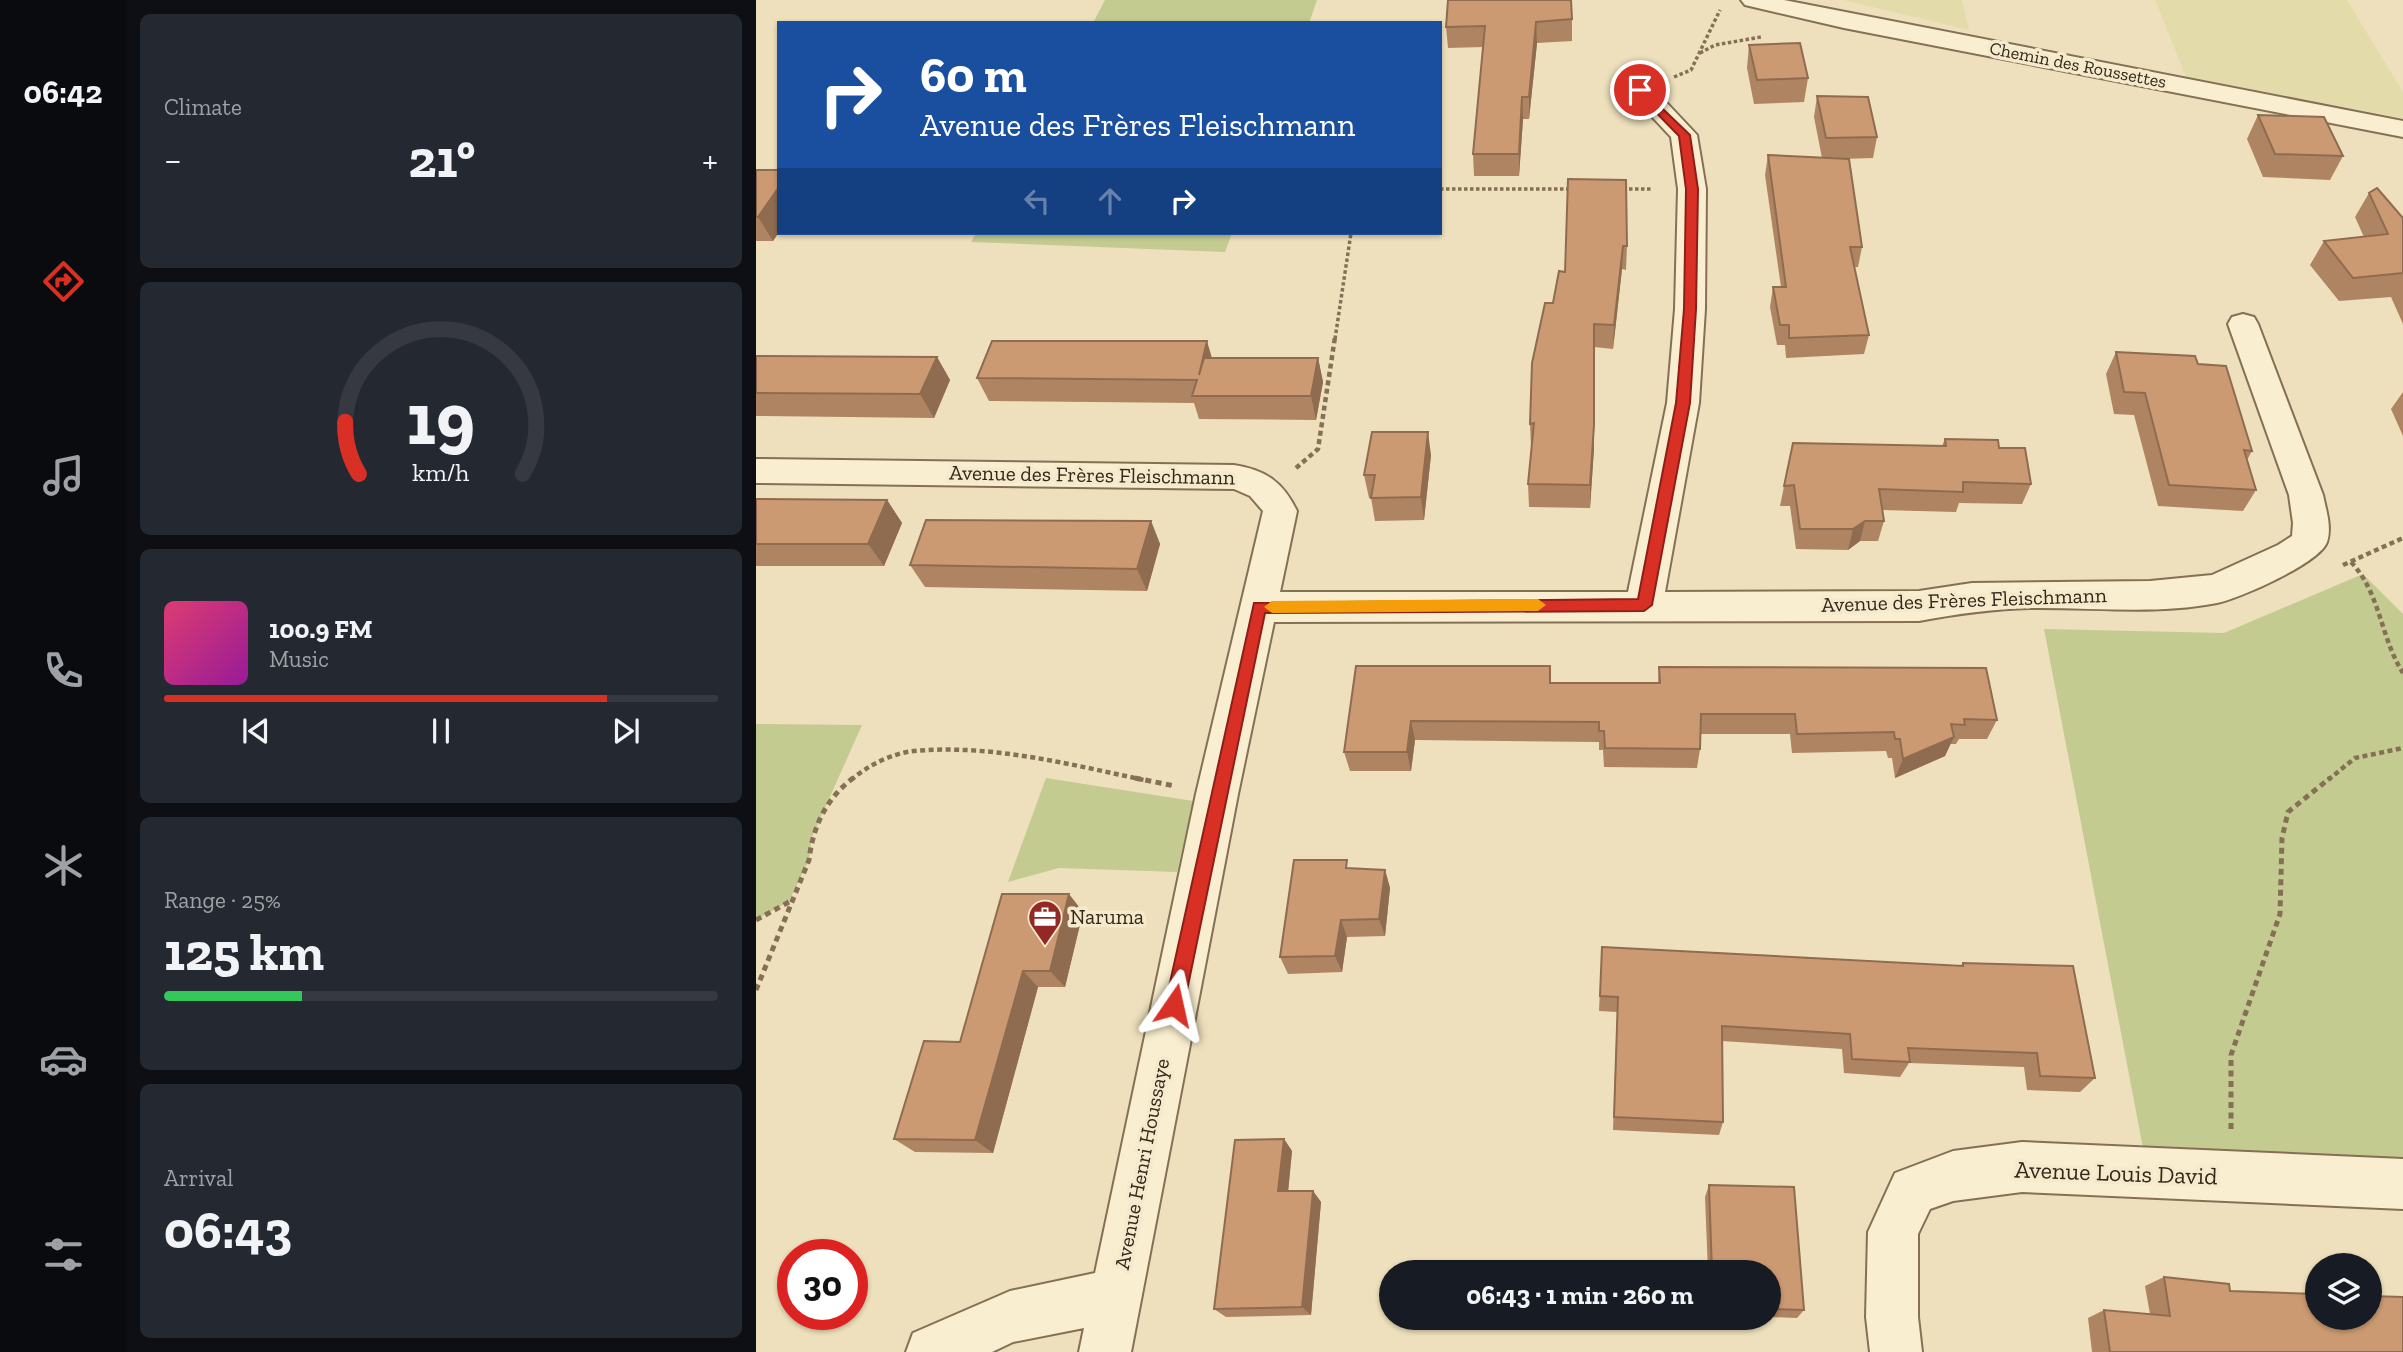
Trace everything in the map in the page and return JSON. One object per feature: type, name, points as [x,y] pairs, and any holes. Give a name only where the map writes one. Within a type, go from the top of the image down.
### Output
[{"type":"street","name":"Chemin des Roussettes","points":[[1753,0],[1844,21],[2403,129]]},
{"type":"street","points":[[1640,90],[1684,135],[1692,189],[1690,309],[1683,403],[1644,605]]},
{"type":"street","name":"Avenue des Frères Fleischmann","points":[[1259,607],[1919,606],[1972,597],[2029,594],[2150,595],[2217,589],[2291,555],[2309,542],[2311,523],[2306,495],[2243,324]]},
{"type":"street","name":"Avenue des Frères Fleischmann","points":[[756,471],[1186,474],[1252,479],[1268,490]]},
{"type":"street","points":[[1259,607],[1280,511],[1268,490]]},
{"type":"street","name":"Avenue Henri Houssaye","points":[[1105,1352],[1217,794],[1259,607]]},
{"type":"street","name":"Avenue Louis David","points":[[1896,1352],[1892,1317],[1893,1232],[1913,1191],[1953,1176],[2022,1167],[2403,1184]]},
{"type":"street","points":[[932,1352],[1010,1317],[1116,1295]]},
{"type":"path","points":[[1640,90],[1691,70],[1724,0]]},
{"type":"path","points":[[1442,189],[1580,189]]},
{"type":"path","points":[[1622,189],[1692,189]]},
{"type":"path","points":[[1268,490],[1318,449],[1350,235]]},
{"type":"path","points":[[2350,561],[2376,596],[2393,653],[2403,673]]},
{"type":"path","points":[[2231,1176],[2231,1055],[2280,914],[2282,838],[2288,812],[2355,758],[2403,748]]},
{"type":"path","points":[[756,990],[789,901],[808,860],[812,837],[834,793],[866,767],[911,751],[966,751],[1048,760],[1217,794]]},
{"type":"path","points":[[756,920],[789,901]]},
{"type":"shaded area","points":[[1843,0],[1962,0],[1969,30]]},
{"type":"shaded area","points":[[2155,0],[2347,0],[2403,92],[2403,118],[2186,77]]},
{"type":"green space","points":[[1105,0],[1317,0],[1310,21],[1094,21]]},
{"type":"green space","points":[[975,235],[1231,235],[1225,252],[971,242]]},
{"type":"green space","points":[[2363,574],[2403,614],[2403,1159],[2143,1148],[2044,629],[2224,633]]},
{"type":"green space","points":[[756,724],[862,725],[812,837],[809,860],[789,901],[756,920]]},
{"type":"green space","points":[[1046,778],[1193,801],[1177,872],[1059,868],[1008,882]]},
{"type":"building","points":[[1448,0],[1571,0],[1572,19],[1536,22],[1529,97],[1522,97],[1519,154],[1473,154],[1485,26],[1446,27]]},
{"type":"building","points":[[1800,43],[1808,78],[1757,80],[1749,45]]},
{"type":"building","points":[[1817,96],[1868,97],[1877,137],[1826,138]]},
{"type":"building","points":[[2258,115],[2324,117],[2343,156],[2275,154]]},
{"type":"building","points":[[1768,155],[1849,159],[1862,247],[1850,247],[1869,335],[1789,338],[1789,325],[1780,325],[1773,287],[1786,287]]},
{"type":"building","points":[[756,170],[777,170],[777,190],[756,217]]},
{"type":"building","points":[[1568,179],[1626,180],[1627,246],[1623,246],[1614,325],[1594,324],[1594,425],[1590,485],[1528,484],[1534,423],[1530,424],[1532,363],[1545,303],[1553,303],[1559,271],[1565,272]]},
{"type":"building","points":[[2377,188],[2403,218],[2403,273],[2353,278],[2324,241],[2388,234],[2369,193]]},
{"type":"building","points":[[992,341],[1207,341],[1199,375],[1204,358],[1318,358],[1311,396],[1192,396],[1197,380],[977,378]]},
{"type":"building","points":[[2116,352],[2195,356],[2198,364],[2226,366],[2252,451],[2244,450],[2256,490],[2169,485],[2145,393],[2124,392]]},
{"type":"building","points":[[756,356],[937,357],[920,394],[756,393]]},
{"type":"building","points":[[1372,432],[1428,432],[1421,497],[1371,498],[1375,475],[1364,475]]},
{"type":"building","points":[[1945,439],[1998,440],[1999,448],[2025,448],[2031,484],[1963,482],[1963,492],[1879,489],[1884,521],[1865,521],[1853,529],[1800,529],[1794,485],[1784,486],[1793,443],[1946,446]]},
{"type":"building","points":[[756,499],[887,500],[868,544],[756,544]]},
{"type":"building","points":[[926,520],[1151,521],[1137,569],[910,565]]},
{"type":"building","points":[[1356,666],[1550,666],[1550,683],[1660,683],[1659,667],[1986,668],[1997,720],[1964,719],[1965,725],[1951,724],[1954,737],[1903,759],[1900,739],[1895,739],[1894,732],[1797,734],[1795,714],[1701,714],[1700,749],[1605,748],[1604,731],[1599,731],[1599,722],[1411,721],[1407,752],[1344,752]]},
{"type":"building","points":[[1294,860],[1347,860],[1346,868],[1385,870],[1379,919],[1341,920],[1335,956],[1280,957]]},
{"type":"building","points":[[1002,894],[1069,894],[1050,971],[1023,971],[975,1140],[894,1139],[924,1041],[960,1042]]},
{"type":"building","points":[[1602,947],[1963,966],[1963,963],[2073,966],[2095,1078],[2040,1076],[2037,1053],[1908,1048],[1910,1062],[1852,1059],[1850,1034],[1722,1026],[1723,1122],[1614,1117],[1618,997],[1600,996]]},
{"type":"building","points":[[1284,1139],[1278,1191],[1313,1191],[1302,1307],[1214,1309],[1235,1140]]},
{"type":"building","points":[[1709,1185],[1794,1187],[1804,1310],[1781,1309],[1781,1260],[1712,1260]]},
{"type":"building","points":[[2164,1277],[2229,1284],[2230,1291],[2305,1294],[2305,1330],[2382,1330],[2382,1296],[2403,1297],[2403,1352],[2110,1352],[2104,1310],[2170,1316]]},
{"type":"slow traffic","points":[[1272,607],[1538,605]]},
{"type":"place","name":"Naruma","points":[[1045,947]]},
{"type":"route","points":[[1174,1005],[1259,607],[1644,605],[1683,403],[1690,309],[1692,189],[1684,135],[1640,90]]}]
